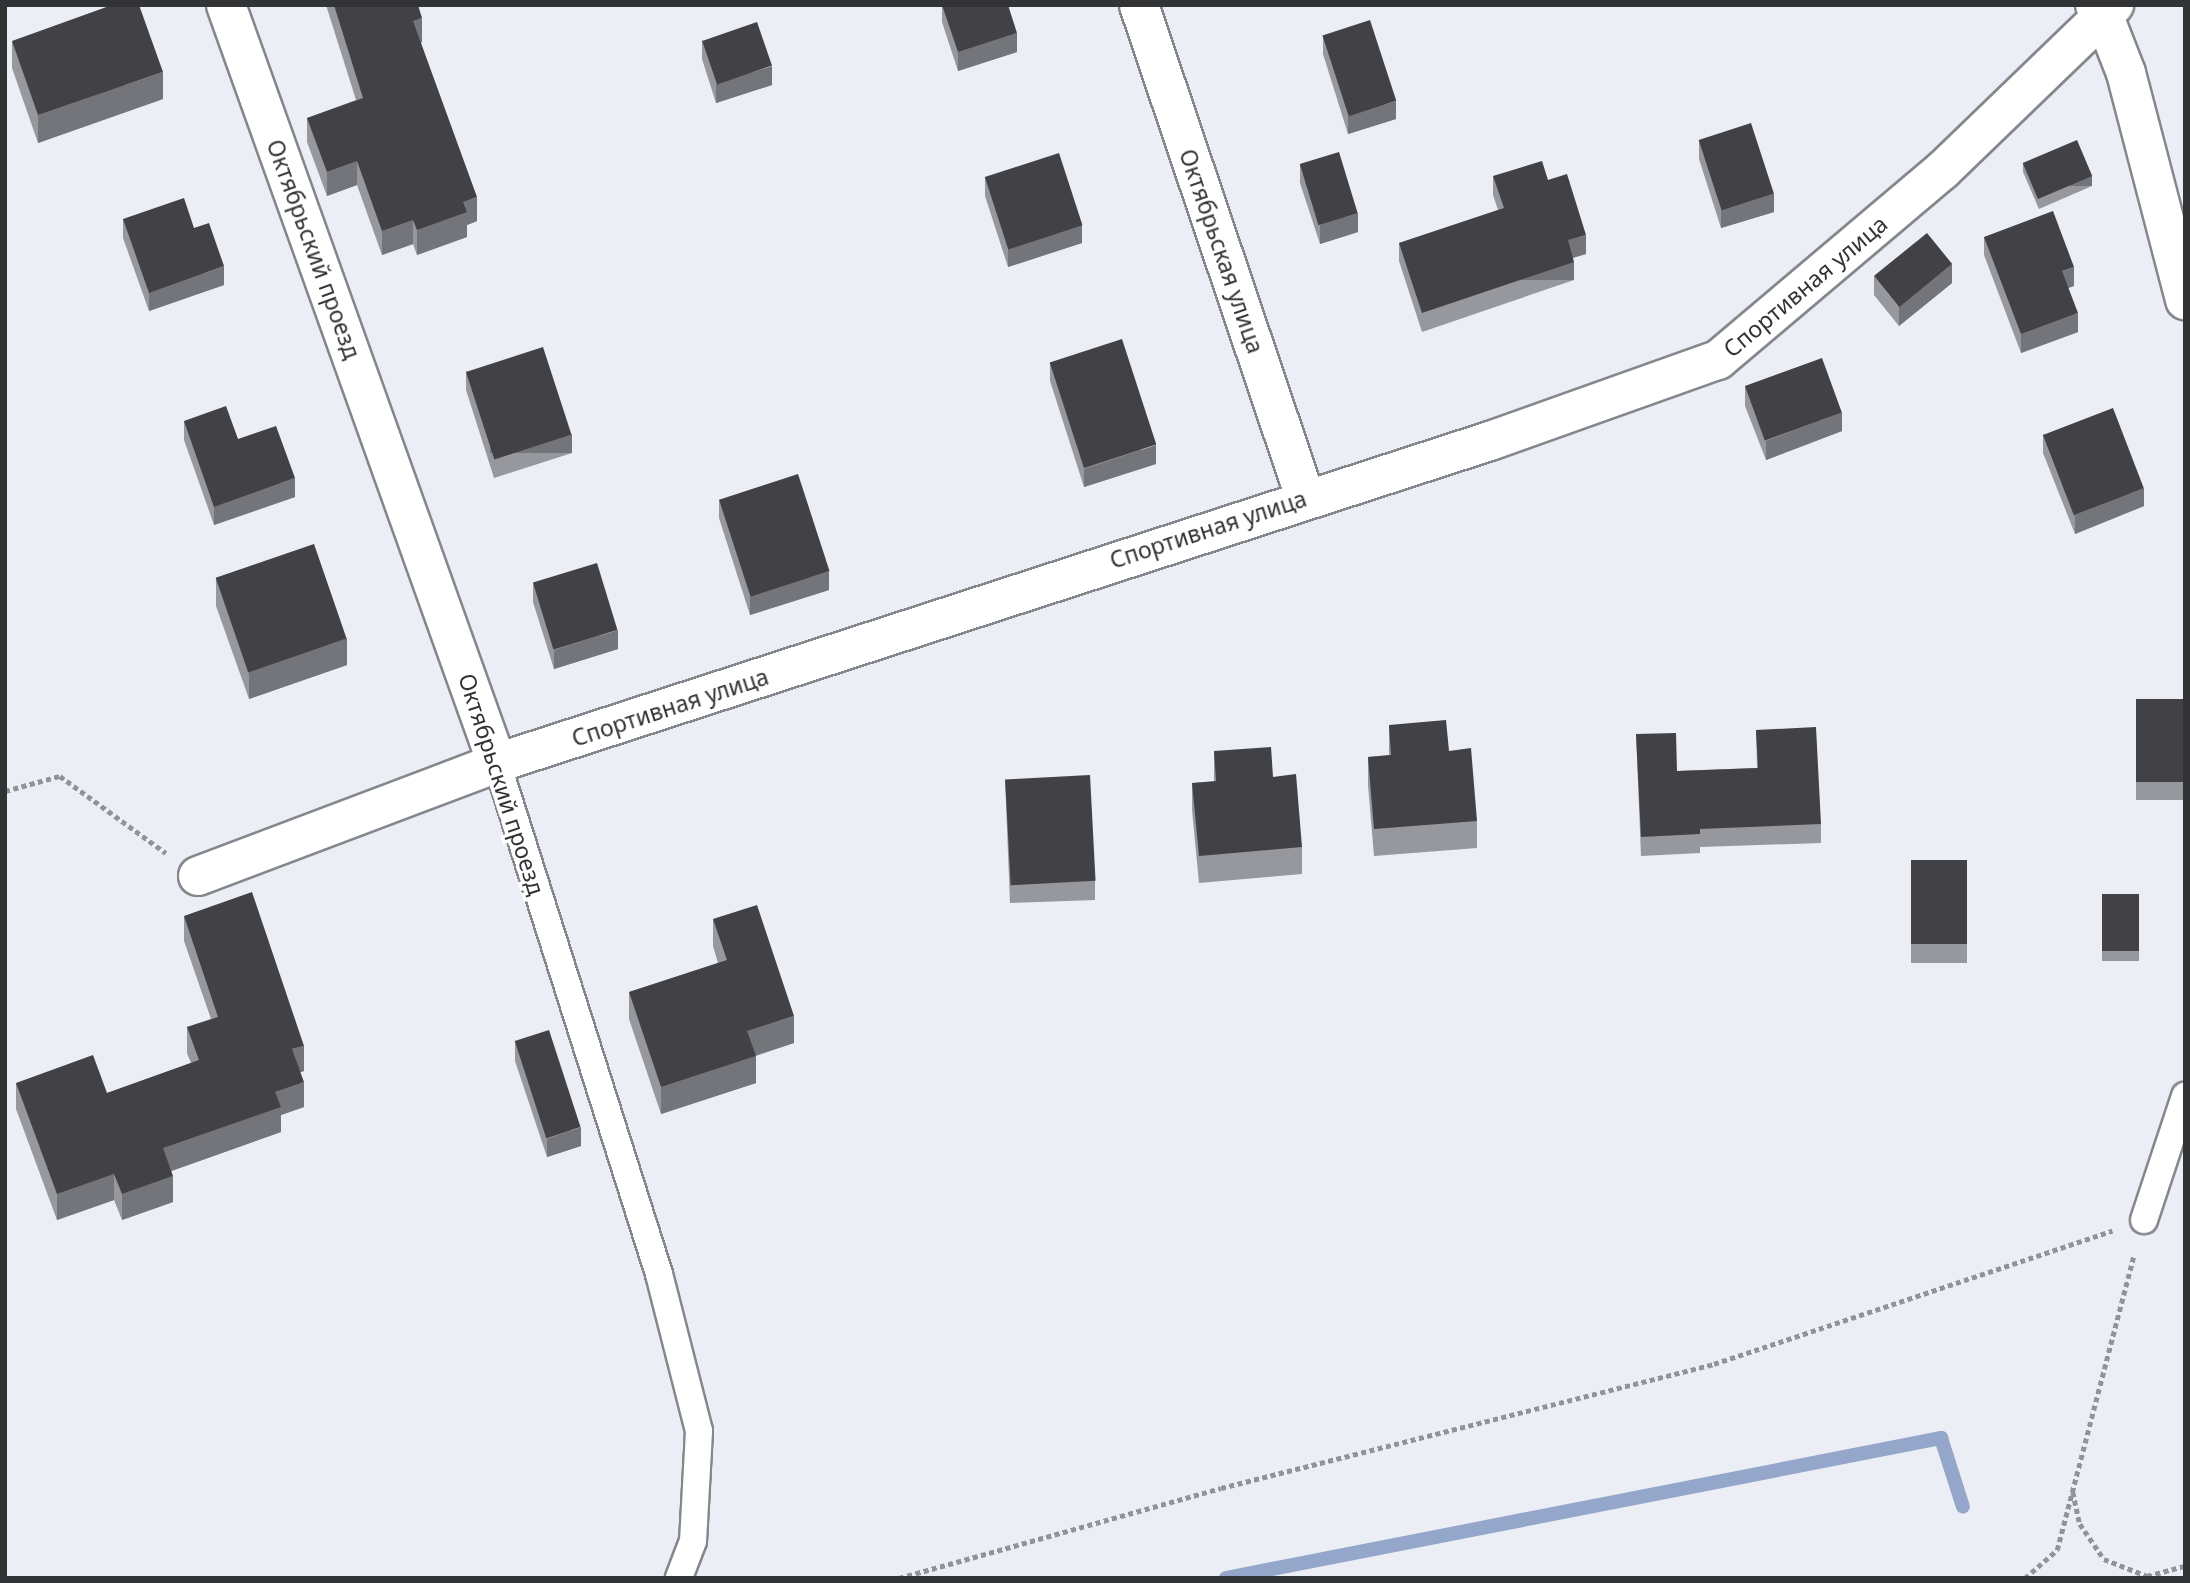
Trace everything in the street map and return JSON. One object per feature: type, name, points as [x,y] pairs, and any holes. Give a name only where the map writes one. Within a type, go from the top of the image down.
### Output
[{"type":"street","name":"Октябрьский проезд","points":[[226,5],[497,763]]},
{"type":"street","name":"Октябрьская улица","points":[[1139,5],[1305,497]]},
{"type":"street","name":"Спортивная улица","points":[[198,876],[497,763],[1305,497],[1490,441],[1718,360],[1942,170],[2104,8]]},
{"type":"street","points":[[2104,8],[2126,73],[2185,300]]},
{"type":"lane","name":"Октябрьский проезд","points":[[497,763],[659,1275],[699,1431],[693,1541],[679,1578]]},
{"type":"lane","points":[[2144,1220],[2185,1096]]},
{"type":"path","points":[[5,791],[60,776],[198,876]]},
{"type":"path","points":[[2025,1578],[2057,1550],[2144,1220]]},
{"type":"path","points":[[899,1578],[1221,1488],[1714,1364],[2144,1220]]},
{"type":"path","points":[[2072,1490],[2080,1524],[2104,1559],[2147,1576],[2185,1566]]},
{"type":"building","points":[[112,5],[139,5],[163,72],[38,115],[12,41]]},
{"type":"building","points":[[334,5],[418,5],[422,18],[413,21],[477,197],[463,202],[467,212],[417,230],[413,220],[382,231],[357,161],[327,172],[307,118],[363,98]]},
{"type":"building","points":[[942,5],[1008,5],[1017,33],[958,52]]},
{"type":"building","points":[[1370,20],[1396,101],[1349,116],[1322,35]]},
{"type":"building","points":[[757,22],[772,65],[717,84],[702,41]]},
{"type":"building","points":[[1751,123],[1774,193],[1722,210],[1699,140]]},
{"type":"building","points":[[2077,140],[2092,176],[2038,199],[2023,163]]},
{"type":"building","points":[[1339,152],[1358,213],[1319,225],[1300,164]]},
{"type":"building","points":[[1059,153],[1082,225],[1008,249],[985,177]]},
{"type":"building","points":[[1542,161],[1548,180],[1567,174],[1586,235],[1568,240],[1574,262],[1422,313],[1399,243],[1504,208],[1493,176]]},
{"type":"building","points":[[184,198],[194,228],[209,223],[224,266],[149,293],[123,219]]},
{"type":"building","points":[[2053,211],[2074,267],[2062,271],[2078,313],[2021,334],[1984,237]]},
{"type":"building","points":[[1927,233],[1952,264],[1899,307],[1874,276]]},
{"type":"building","points":[[1122,339],[1156,445],[1084,468],[1050,362]]},
{"type":"building","points":[[543,347],[571,434],[494,460],[466,372]]},
{"type":"building","points":[[1822,358],[1842,413],[1765,441],[1745,386]]},
{"type":"building","points":[[226,406],[238,439],[276,426],[295,478],[214,507],[184,421]]},
{"type":"building","points":[[2113,408],[2144,488],[2074,515],[2043,435]]},
{"type":"building","points":[[798,474],[830,571],[751,597],[719,500]]},
{"type":"building","points":[[314,544],[347,639],[248,672],[216,578]]},
{"type":"building","points":[[597,563],[617,630],[553,650],[533,583]]},
{"type":"building","points":[[2136,699],[2185,699],[2185,782],[2136,782]]},
{"type":"building","points":[[1446,720],[1449,751],[1471,748],[1477,821],[1374,829],[1368,757],[1391,755],[1389,725]]},
{"type":"building","points":[[1816,727],[1821,824],[1700,829],[1700,834],[1641,837],[1636,734],[1676,733],[1677,771],[1758,768],[1756,730]]},
{"type":"building","points":[[1271,747],[1273,777],[1296,774],[1302,847],[1199,856],[1192,783],[1216,781],[1214,751]]},
{"type":"building","points":[[1090,775],[1096,881],[1011,885],[1005,779]]},
{"type":"building","points":[[1911,860],[1967,860],[1967,944],[1911,944]]},
{"type":"building","points":[[252,892],[304,1046],[292,1049],[304,1082],[275,1092],[281,1107],[163,1148],[173,1176],[122,1194],[114,1174],[57,1194],[16,1083],[93,1055],[107,1093],[199,1060],[187,1027],[218,1017],[184,916]]},
{"type":"building","points":[[2102,894],[2139,894],[2139,951],[2102,951]]},
{"type":"building","points":[[757,905],[794,1016],[747,1031],[756,1056],[661,1087],[629,992],[727,960],[713,919]]},
{"type":"building","points":[[549,1030],[581,1127],[546,1138],[515,1041]]},
{"type":"waterway","points":[[1226,1578],[1941,1438],[1963,1507]]}]
